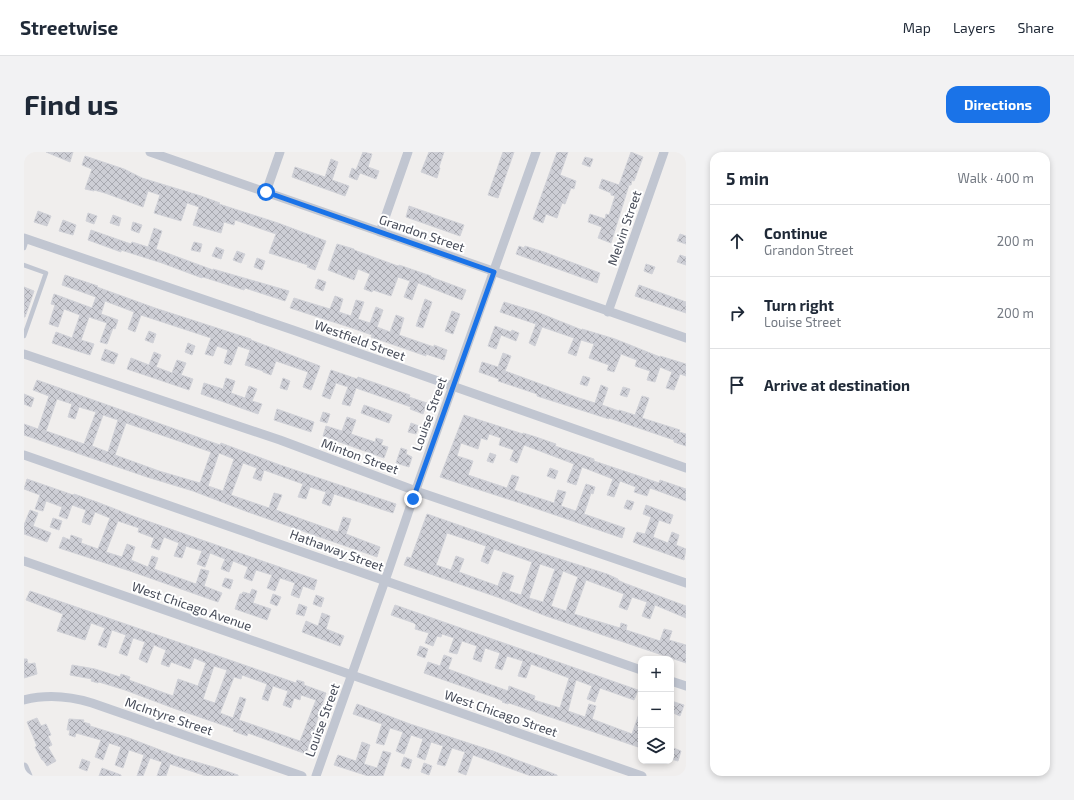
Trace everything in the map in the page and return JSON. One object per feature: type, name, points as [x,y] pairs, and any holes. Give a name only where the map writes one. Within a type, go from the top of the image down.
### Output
[{"type":"street","name":"Grandon Street","points":[[150,152],[686,338]]},
{"type":"street","points":[[266,192],[280,152]]},
{"type":"street","points":[[380,232],[408,152]]},
{"type":"street","name":"Louise Street","points":[[316,776],[536,152]]},
{"type":"street","name":"Melvin Street","points":[[608,312],[664,152]]},
{"type":"street","name":"Westfield Street","points":[[25,242],[294,330],[686,468]]},
{"type":"street","name":"Minton Street","points":[[24,354],[280,440],[416,491],[686,583]]},
{"type":"street","name":"Hathaway Street","points":[[24,455],[250,532],[385,581],[638,669]]},
{"type":"street","name":"West Chicago Avenue","points":[[24,561],[352,675]]},
{"type":"street","name":"West Chicago Street","points":[[352,675],[642,776]]},
{"type":"street","points":[[674,682],[686,686]]},
{"type":"street","name":"McIntyre Street","points":[[24,700],[46,696],[79,699],[302,776]]},
{"type":"street","points":[[24,767],[28,776]]},
{"type":"lane","points":[[24,265],[46,273],[24,336]]},
{"type":"building","points":[[46,152],[73,152],[70,162]]},
{"type":"building","points":[[363,152],[372,154],[368,167],[379,171],[376,179],[360,173],[357,180],[349,177],[352,168],[356,170]]},
{"type":"building","points":[[429,152],[444,152],[437,178],[421,172]]},
{"type":"building","points":[[503,152],[514,152],[498,198],[488,195]]},
{"type":"building","points":[[557,152],[568,152],[560,175],[576,181],[574,189],[571,188],[565,204],[562,203],[557,218],[546,214],[543,223],[533,219]]},
{"type":"building","points":[[631,152],[643,157],[634,181],[632,180],[631,185],[629,185],[611,243],[598,238],[602,227],[588,222],[590,214],[605,219],[606,214],[609,215],[615,196],[599,188],[602,179],[619,185]]},
{"type":"building","points":[[85,156],[124,169],[142,178],[201,196],[220,203],[219,204],[278,223],[326,241],[315,270],[307,267],[308,265],[269,253],[276,234],[235,220],[234,225],[224,222],[221,233],[193,225],[199,207],[187,203],[181,221],[154,213],[160,195],[148,191],[143,207],[105,193],[85,189],[92,169],[82,165]]},
{"type":"building","points":[[585,157],[593,159],[590,167],[582,164]]},
{"type":"building","points":[[331,159],[338,162],[332,180],[349,186],[345,196],[292,177],[295,167],[325,177]]},
{"type":"building","points":[[409,206],[464,225],[460,236],[406,217]]},
{"type":"building","points":[[38,211],[51,216],[47,226],[34,222]]},
{"type":"building","points":[[88,213],[97,216],[94,224],[86,221]]},
{"type":"building","points":[[113,215],[121,218],[119,226],[110,223]]},
{"type":"building","points":[[63,220],[76,225],[73,235],[59,231]]},
{"type":"building","points":[[133,222],[142,225],[139,233],[131,230]]},
{"type":"building","points":[[154,228],[162,231],[156,249],[213,270],[289,291],[285,301],[245,288],[244,290],[203,277],[202,278],[162,263],[121,250],[121,252],[88,240],[91,230],[131,244],[132,242],[148,247]]},
{"type":"building","points":[[680,234],[686,236],[686,244],[677,241]]},
{"type":"building","points":[[194,242],[202,244],[200,252],[191,250]]},
{"type":"building","points":[[337,244],[431,276],[466,290],[462,300],[418,283],[412,300],[404,297],[410,281],[398,277],[391,296],[373,290],[372,292],[364,289],[370,274],[358,269],[354,280],[328,270]]},
{"type":"building","points":[[519,246],[524,248],[525,246],[544,252],[600,273],[597,283],[516,254]]},
{"type":"building","points":[[216,247],[224,250],[221,259],[212,256]]},
{"type":"building","points":[[237,251],[245,254],[241,263],[233,260]]},
{"type":"building","points":[[680,255],[686,257],[686,265],[677,262]]},
{"type":"building","points":[[257,258],[265,261],[262,270],[254,267]]},
{"type":"building","points":[[646,264],[655,267],[652,274],[644,271]]},
{"type":"building","points":[[65,275],[155,308],[251,339],[320,366],[311,390],[303,387],[308,372],[276,361],[271,375],[245,365],[250,350],[238,346],[231,365],[224,363],[228,350],[217,346],[213,356],[205,354],[211,338],[141,315],[135,332],[128,329],[134,312],[105,301],[101,314],[118,320],[115,329],[113,328],[107,344],[100,342],[107,323],[89,317],[81,340],[94,344],[90,355],[52,343],[56,332],[72,338],[80,315],[64,309],[58,327],[49,324],[55,305],[51,304],[54,294],[92,308],[96,297],[62,285]]},
{"type":"building","points":[[318,279],[326,282],[323,291],[315,288]]},
{"type":"building","points":[[639,285],[686,302],[686,313],[635,296]]},
{"type":"building","points":[[24,287],[34,291],[25,317],[24,317]]},
{"type":"building","points":[[335,296],[343,299],[339,312],[351,316],[356,300],[364,302],[358,319],[370,323],[376,307],[383,310],[377,327],[390,332],[396,315],[404,318],[399,335],[447,350],[444,360],[426,354],[426,356],[371,337],[372,335],[290,308],[294,298],[330,309]]},
{"type":"building","points":[[425,299],[432,302],[423,328],[416,326]]},
{"type":"building","points":[[504,302],[537,312],[582,330],[615,339],[660,357],[686,364],[686,376],[680,374],[674,390],[666,388],[672,372],[660,367],[655,382],[647,380],[650,371],[635,366],[637,360],[621,354],[614,372],[607,370],[609,365],[589,358],[594,344],[581,340],[576,356],[568,353],[574,338],[542,327],[535,346],[529,343],[536,324],[500,312]]},
{"type":"building","points":[[452,311],[460,314],[453,334],[445,331]]},
{"type":"building","points":[[495,326],[511,332],[512,330],[519,333],[516,341],[501,335],[496,349],[488,346]]},
{"type":"building","points":[[149,331],[156,334],[153,343],[145,340]]},
{"type":"building","points":[[188,343],[195,346],[192,355],[185,352]]},
{"type":"building","points":[[105,349],[118,354],[114,364],[101,360]]},
{"type":"building","points":[[154,352],[161,355],[156,367],[172,373],[177,360],[186,363],[181,375],[193,379],[189,390],[127,369],[131,358],[149,365]]},
{"type":"building","points":[[503,353],[511,356],[505,371],[579,398],[595,403],[601,385],[608,388],[602,405],[619,411],[635,415],[642,396],[649,398],[642,418],[680,430],[679,432],[686,434],[686,446],[674,442],[674,440],[609,418],[537,396],[537,394],[498,381],[499,379],[479,372],[482,362],[498,367]]},
{"type":"building","points":[[331,370],[357,379],[358,377],[410,395],[409,397],[427,403],[423,414],[410,409],[411,407],[356,388],[350,406],[342,404],[348,387],[336,383],[330,399],[322,396]]},
{"type":"building","points":[[583,376],[590,378],[587,386],[580,384]]},
{"type":"building","points":[[226,378],[235,381],[231,393],[245,398],[249,386],[257,389],[252,401],[262,404],[258,414],[201,394],[204,383],[223,389]]},
{"type":"building","points":[[283,378],[290,381],[287,390],[280,388]]},
{"type":"building","points":[[37,380],[220,445],[221,443],[280,465],[396,504],[393,513],[334,494],[330,506],[322,503],[326,492],[310,487],[306,499],[298,497],[303,484],[264,470],[261,481],[253,478],[257,468],[243,463],[231,495],[269,508],[274,493],[282,495],[276,510],[338,532],[343,517],[351,519],[346,534],[380,547],[377,557],[193,491],[24,435],[24,424],[38,429],[49,396],[33,390]],"holes":[[[57,399],[72,404],[68,417],[75,419],[79,407],[96,412],[84,444],[46,431]],[[103,415],[118,420],[108,452],[92,446]],[[126,423],[211,452],[200,483],[159,471],[115,455]],[[219,453],[234,459],[223,491],[208,486]]]},
{"type":"building","points":[[623,387],[630,389],[627,397],[620,395]]},
{"type":"building","points":[[24,394],[34,398],[31,407],[24,404]]},
{"type":"building","points":[[364,405],[392,415],[389,423],[361,413]]},
{"type":"building","points":[[277,409],[314,422],[311,432],[274,420]]},
{"type":"building","points":[[323,412],[330,414],[327,423],[320,421]]},
{"type":"building","points":[[464,415],[536,437],[556,444],[555,446],[594,459],[594,461],[659,483],[660,480],[686,489],[686,501],[650,488],[647,496],[634,492],[636,487],[620,481],[614,497],[607,495],[613,479],[582,467],[576,485],[567,482],[574,464],[524,445],[517,463],[510,460],[514,450],[499,445],[501,438],[489,434],[487,440],[481,438],[478,449],[461,443],[457,456],[473,461],[468,475],[507,488],[512,475],[519,477],[514,490],[554,503],[558,490],[566,492],[561,506],[576,511],[586,484],[595,487],[593,494],[591,493],[584,514],[625,528],[622,538],[440,477]]},
{"type":"building","points":[[347,417],[356,420],[351,434],[375,442],[376,438],[383,440],[381,445],[388,447],[384,458],[323,436],[326,426],[342,431]]},
{"type":"building","points":[[411,423],[419,426],[416,434],[408,432]]},
{"type":"building","points":[[401,448],[407,450],[406,454],[412,457],[409,467],[396,463]]},
{"type":"building","points":[[490,453],[496,455],[493,463],[487,461]]},
{"type":"building","points":[[550,468],[558,471],[555,479],[547,476]]},
{"type":"building","points":[[27,479],[97,502],[317,580],[314,590],[303,586],[299,598],[291,595],[295,583],[280,578],[275,591],[267,588],[272,575],[256,570],[252,581],[244,578],[248,567],[233,561],[229,572],[221,569],[225,559],[210,553],[205,567],[197,564],[202,551],[186,546],[182,558],[174,556],[179,543],[164,537],[159,550],[151,547],[154,538],[138,532],[139,528],[118,521],[106,552],[122,557],[127,544],[135,547],[131,560],[148,567],[152,556],[158,558],[154,569],[196,584],[201,569],[209,571],[204,586],[222,593],[218,602],[59,548],[63,537],[70,540],[71,535],[82,539],[81,543],[98,549],[110,518],[95,512],[90,525],[82,522],[86,510],[72,505],[67,519],[59,516],[62,507],[46,501],[43,511],[35,509],[40,495],[24,489]]},
{"type":"building","points":[[627,500],[634,502],[631,510],[624,508]]},
{"type":"building","points":[[646,505],[673,515],[670,524],[659,520],[653,537],[668,543],[672,532],[679,535],[676,545],[686,549],[684,560],[633,542],[637,532],[645,534],[651,517],[643,514]]},
{"type":"building","points":[[30,510],[38,513],[33,526],[51,533],[47,542],[24,534],[24,525]]},
{"type":"building","points":[[427,514],[519,546],[607,574],[624,583],[686,606],[686,618],[655,605],[650,619],[642,616],[647,602],[632,597],[627,610],[619,607],[624,594],[586,580],[574,614],[620,628],[621,623],[627,625],[626,630],[660,641],[664,629],[672,631],[669,640],[686,645],[686,663],[674,659],[674,656],[665,656],[546,616],[500,598],[404,565],[407,557],[411,558]],"holes":[[[447,533],[486,546],[481,561],[488,564],[494,549],[532,562],[521,595],[509,591],[514,576],[503,572],[498,586],[459,572],[464,559],[456,556],[451,570],[436,565]],[[540,564],[555,569],[543,602],[529,598]],[[563,571],[578,577],[566,611],[551,606]]]},
{"type":"building","points":[[53,518],[62,521],[59,530],[50,527]]},
{"type":"building","points":[[225,578],[233,580],[230,589],[222,586]]},
{"type":"building","points":[[252,589],[257,591],[253,603],[271,609],[267,620],[235,609],[240,594],[243,592],[250,594]]},
{"type":"building","points":[[30,591],[296,683],[297,680],[304,682],[304,685],[326,693],[306,754],[248,733],[247,736],[233,731],[234,729],[125,690],[91,681],[92,679],[70,675],[72,665],[95,669],[120,677],[121,674],[130,677],[129,680],[173,696],[178,679],[198,686],[206,663],[194,658],[190,669],[171,662],[169,667],[161,664],[166,650],[154,645],[147,663],[139,659],[145,642],[133,638],[127,656],[119,653],[126,635],[112,630],[106,648],[98,645],[105,628],[91,623],[85,640],[57,631],[63,614],[26,600]],"holes":[[[214,666],[227,670],[215,703],[203,699]],[[242,675],[267,684],[262,699],[268,701],[273,686],[288,691],[283,705],[291,708],[294,698],[300,700],[301,695],[316,700],[300,741],[239,720],[246,699],[240,697],[233,718],[220,713],[234,677],[241,679]]]},
{"type":"building","points":[[273,594],[281,597],[277,606],[270,603]]},
{"type":"building","points":[[316,595],[324,598],[321,607],[313,604]]},
{"type":"building","points":[[299,604],[307,607],[304,616],[296,614]]},
{"type":"building","points":[[395,605],[638,690],[634,700],[600,688],[595,702],[587,699],[592,686],[576,680],[568,711],[585,717],[589,704],[596,706],[592,719],[632,734],[638,717],[638,747],[509,703],[502,702],[503,701],[496,698],[424,673],[428,662],[440,666],[444,655],[452,658],[448,669],[508,691],[509,686],[535,696],[534,700],[560,708],[569,678],[531,664],[526,678],[518,676],[523,661],[507,656],[502,670],[495,668],[500,653],[485,648],[481,662],[473,659],[477,646],[462,641],[457,654],[449,652],[454,638],[442,634],[441,637],[437,636],[433,646],[425,643],[429,633],[415,629],[416,625],[414,623],[391,615]]},
{"type":"building","points":[[322,613],[330,616],[326,629],[344,636],[340,646],[302,632],[306,621],[318,626]]},
{"type":"building","points":[[420,646],[428,649],[425,658],[417,655]]},
{"type":"building","points":[[24,659],[27,659],[28,664],[35,663],[37,674],[24,678]]},
{"type":"building","points":[[674,702],[684,705],[680,716],[674,713]]},
{"type":"building","points":[[357,704],[410,724],[493,751],[557,776],[531,776],[473,755],[466,775],[458,772],[465,752],[452,748],[445,766],[437,764],[443,746],[431,742],[425,760],[417,757],[423,739],[411,735],[404,754],[396,751],[403,732],[390,728],[384,745],[376,743],[382,724],[353,714]]},
{"type":"building","points":[[37,718],[41,726],[46,724],[51,735],[48,736],[52,745],[48,747],[56,761],[47,766],[35,747],[37,746],[27,722]]},
{"type":"building","points":[[69,719],[84,720],[83,722],[90,724],[90,726],[238,776],[206,776],[170,764],[166,776],[157,776],[162,762],[150,758],[143,776],[137,776],[144,755],[129,750],[123,768],[115,765],[121,747],[109,743],[103,760],[95,757],[101,740],[76,733],[75,737],[69,735],[70,730],[67,730]]},
{"type":"building","points":[[362,742],[370,745],[364,764],[377,768],[383,751],[391,753],[383,776],[368,776],[334,765],[338,755],[356,761]]},
{"type":"building","points":[[674,748],[681,751],[678,761],[674,760]]},
{"type":"building","points":[[404,757],[412,760],[409,769],[401,766]]},
{"type":"building","points":[[82,759],[90,762],[87,771],[79,768]]},
{"type":"building","points":[[424,763],[432,766],[429,775],[421,772]]},
{"type":"building","points":[[102,768],[121,775],[121,776],[99,776]]},
{"type":"route","points":[[266,192],[494,272],[413,499]]}]
